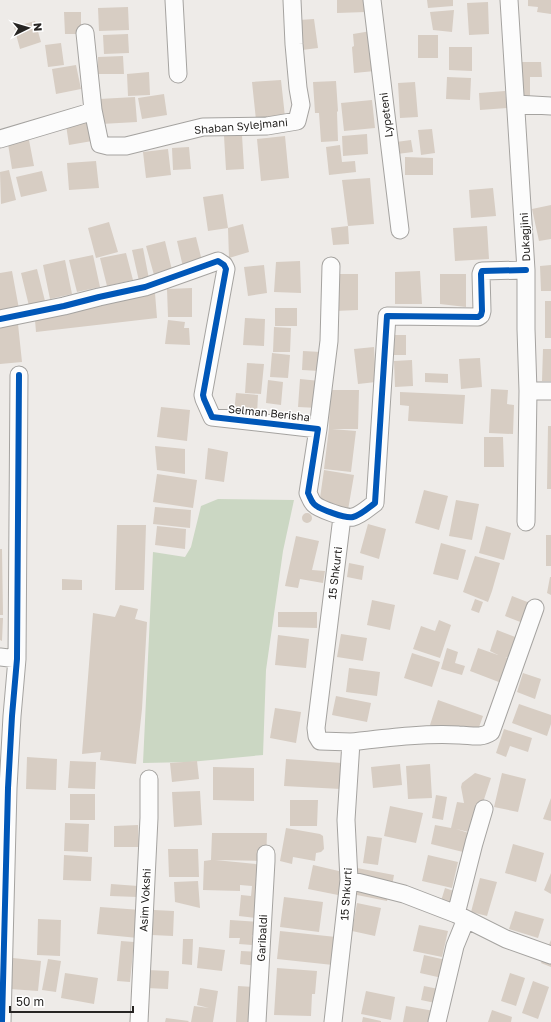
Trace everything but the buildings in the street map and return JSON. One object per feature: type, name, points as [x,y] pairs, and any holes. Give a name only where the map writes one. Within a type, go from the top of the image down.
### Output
[{"type":"street","points":[[174,0],[178,74]]},
{"type":"street","name":"Shaban Sylejmani","points":[[86,34],[93,110],[100,144],[108,146],[126,146],[203,126],[267,126],[297,121],[300,105],[294,44],[292,0]]},
{"type":"street","name":"Lypeteni","points":[[372,0],[400,230]]},
{"type":"street","name":"Dukagjini","points":[[509,0],[526,270],[528,391],[526,522]]},
{"type":"street","points":[[516,104],[551,106]]},
{"type":"street","points":[[0,139],[93,110]]},
{"type":"street","name":"Selman Berisha","points":[[0,319],[146,287],[218,261],[224,265],[226,269],[203,395],[212,417],[318,429]]},
{"type":"street","name":"Selman Berisha","points":[[331,266],[329,341],[308,493],[310,499],[316,505],[342,517]]},
{"type":"street","points":[[342,517],[352,518],[375,503],[387,316],[478,317],[481,315],[482,310],[482,271],[526,270]]},
{"type":"street","points":[[2,1022],[8,788],[17,659],[19,375]]},
{"type":"street","points":[[528,391],[551,392]]},
{"type":"street","name":"15 Shkurti","points":[[342,517],[316,728],[316,736],[320,741],[351,742],[433,735],[485,736],[491,732],[535,608]]},
{"type":"street","points":[[0,657],[17,659]]},
{"type":"street","name":"15 Shkurti","points":[[333,1022],[349,880],[346,820],[351,742]]},
{"type":"street","name":"Asim Vokshi","points":[[139,1022],[149,818],[149,779]]},
{"type":"street","points":[[437,1022],[455,946],[474,843],[484,809]]},
{"type":"street","name":"Garibaldi","points":[[257,1022],[266,854]]},
{"type":"street","points":[[349,880],[404,894],[461,916],[506,939],[551,955]]},
{"type":"green space","points":[[218,499],[294,500],[283,551],[266,670],[263,755],[190,762],[143,763],[153,552],[185,557],[191,547],[201,506]]},
{"type":"cycle path","points":[[0,319],[145,287],[218,261],[224,265],[226,269],[203,395],[212,417],[318,429],[308,493],[313,503],[317,506],[339,515],[353,517],[362,513],[375,503],[387,316],[478,317],[481,315],[482,311],[482,271],[526,270]]},
{"type":"cycle path","points":[[2,1022],[8,788],[17,659],[19,375]]}]
